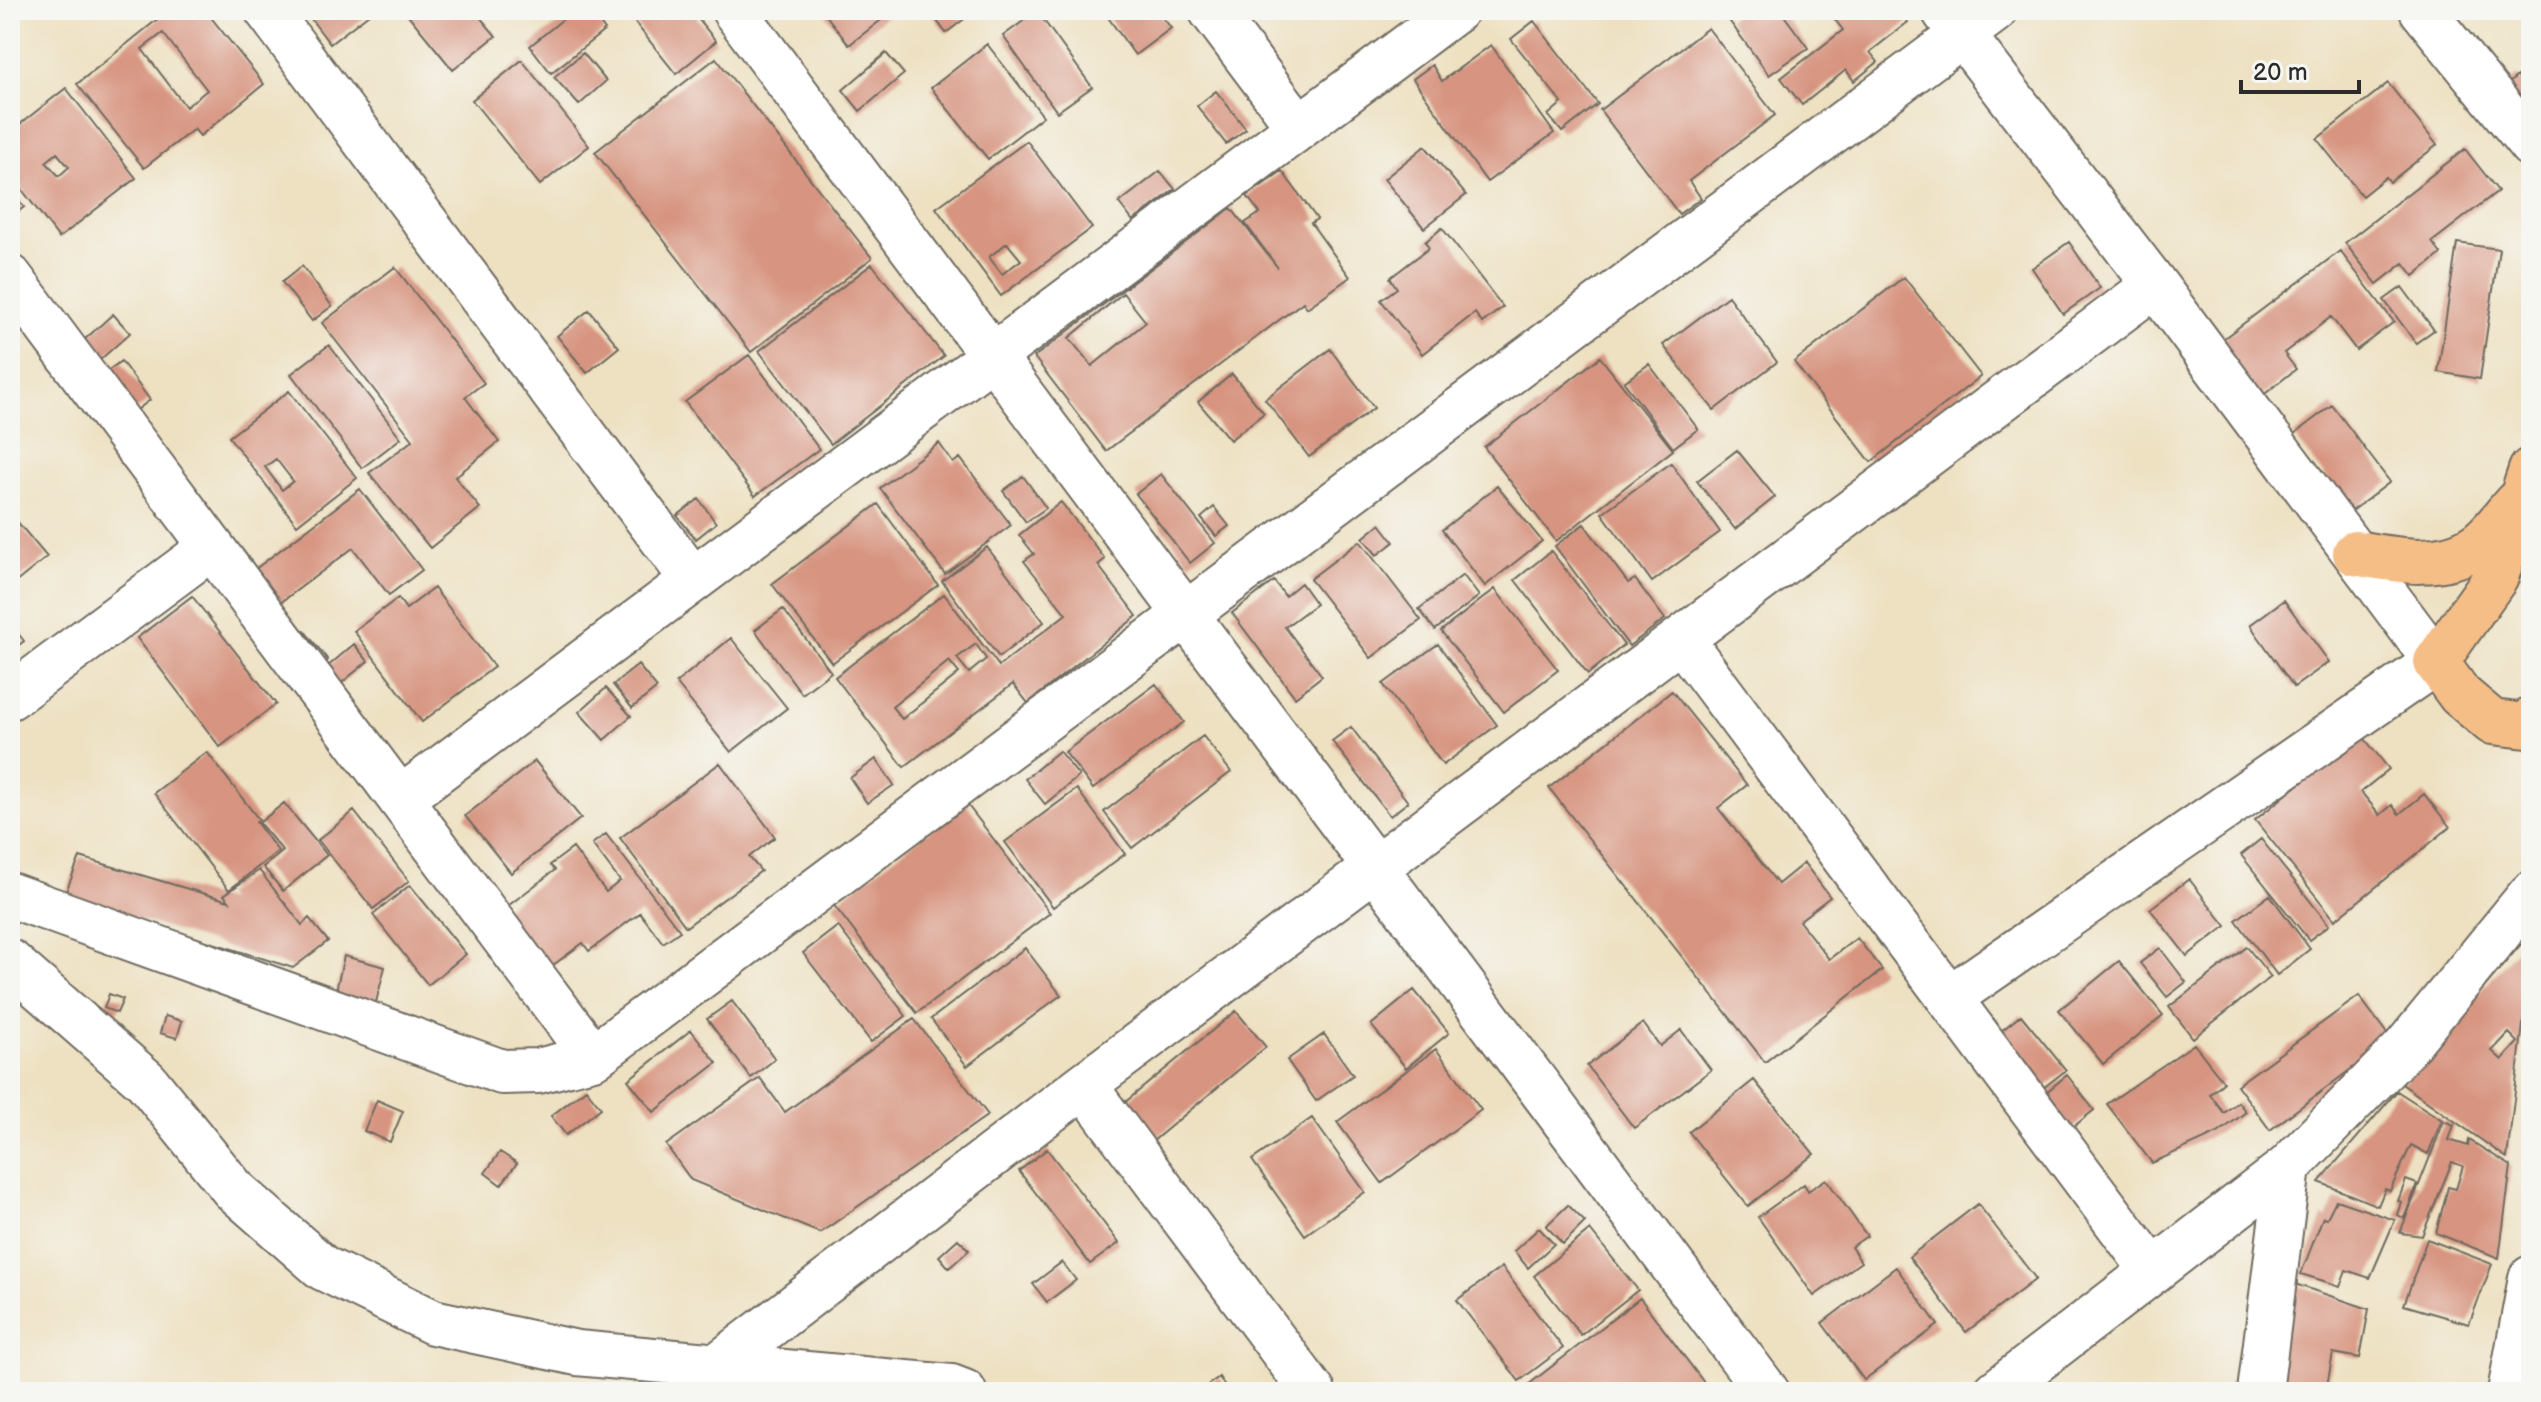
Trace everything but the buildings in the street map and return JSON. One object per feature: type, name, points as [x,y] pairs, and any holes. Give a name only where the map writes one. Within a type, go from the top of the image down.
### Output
[{"type":"main road","points":[[2355,553],[2404,562],[2442,559],[2477,545],[2528,481]]},
{"type":"main road","points":[[2528,481],[2496,577],[2436,662],[2460,695],[2492,722],[2530,727]]},
{"type":"street","points":[[267,10],[693,580]]},
{"type":"street","points":[[734,10],[1767,1392]]},
{"type":"street","points":[[1211,10],[1299,127]]},
{"type":"street","points":[[400,799],[1456,10]]},
{"type":"street","points":[[2422,10],[2531,145]]},
{"type":"street","points":[[10,895],[489,1068],[538,1071],[593,1057],[1186,614],[1967,18],[2155,285],[2436,662],[1949,998]]},
{"type":"street","points":[[10,277],[593,1057]]},
{"type":"street","points":[[718,1365],[1084,1085],[2155,285]]},
{"type":"street","points":[[10,697],[212,547]]},
{"type":"street","points":[[1681,639],[2153,1271]]},
{"type":"street","points":[[1996,1392],[2288,1167],[2404,1049],[2531,894]]},
{"type":"street","points":[[10,962],[146,1081],[233,1189],[323,1268],[433,1322],[577,1353],[951,1387],[964,1392]]},
{"type":"street","points":[[1084,1085],[1313,1392]]},
{"type":"street","points":[[2260,1392],[2288,1167]]},
{"type":"street","points":[[2510,1392],[2531,1278]]}]
